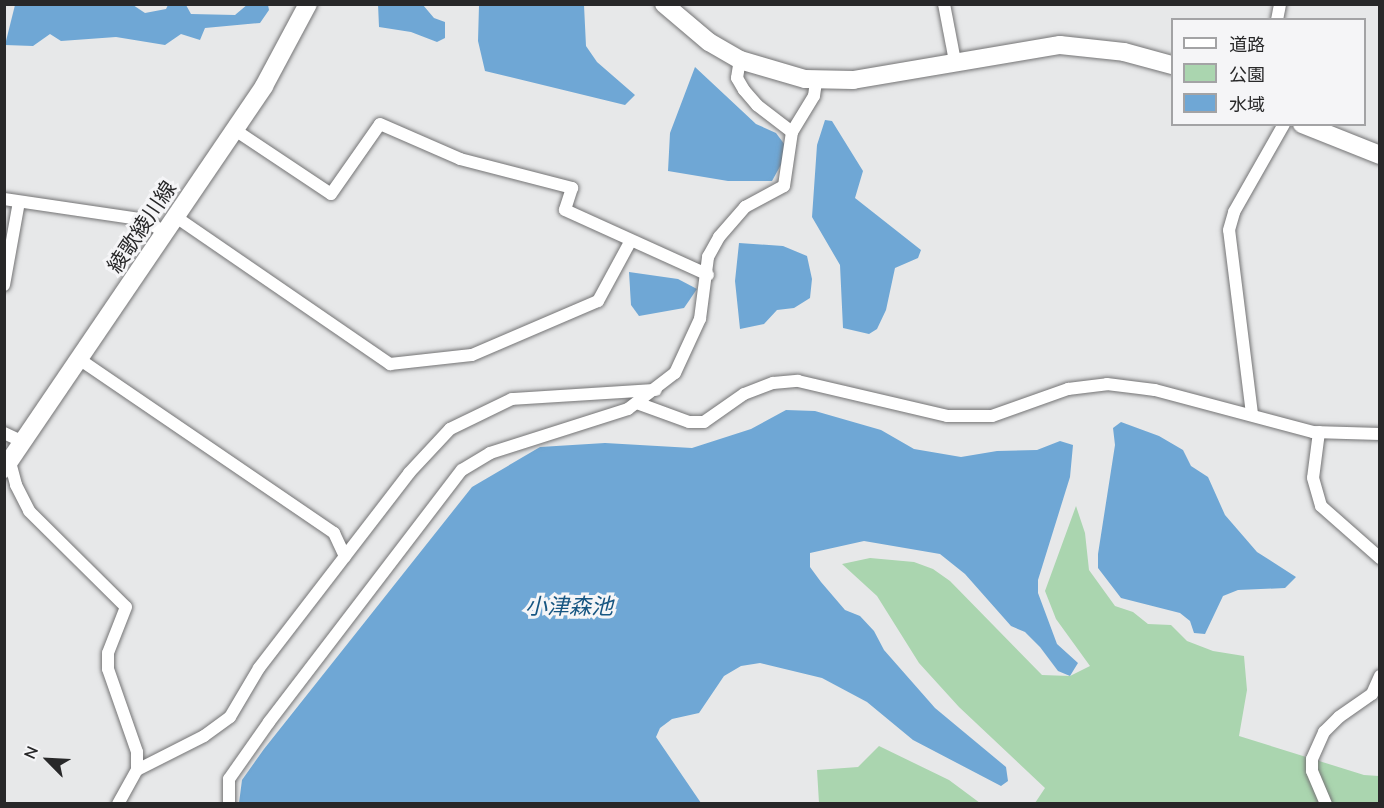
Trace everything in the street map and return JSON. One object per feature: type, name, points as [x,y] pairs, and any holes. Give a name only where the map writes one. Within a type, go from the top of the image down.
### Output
[{"type":"street","name":"綾歌綾川線","points":[[7,466],[235,130],[286,49],[308,4]]},
{"type":"street","points":[[664,4],[709,42],[740,60],[786,76],[816,81],[853,80],[1060,45],[1124,52],[1171,64]]},
{"type":"street","points":[[944,4],[955,61]]},
{"type":"street","points":[[740,60],[737,78],[744,90],[757,105],[792,132]]},
{"type":"street","points":[[229,804],[230,779],[269,722],[462,470],[490,453],[628,410],[657,390],[675,373],[700,318],[708,274],[708,257],[726,229],[745,207],[784,186],[792,132],[814,96],[816,81]]},
{"type":"street","points":[[235,130],[331,194],[380,124],[460,159],[572,188],[565,210],[630,242],[708,274]]},
{"type":"street","points":[[1252,414],[1230,230],[1234,212],[1283,126]]},
{"type":"street","points":[[1307,126],[1380,155]]},
{"type":"street","points":[[4,199],[171,224],[390,364],[472,355],[598,301],[630,242]]},
{"type":"street","points":[[4,285],[18,202]]},
{"type":"street","points":[[79,359],[334,533],[345,557]]},
{"type":"street","points":[[637,403],[689,422],[704,422],[744,394],[773,383],[798,381],[947,416],[992,416],[1068,389],[1107,384],[1155,390],[1319,432],[1380,434]]},
{"type":"street","points":[[137,770],[204,736],[230,717],[260,668],[426,455],[450,429],[483,411],[512,399],[657,390]]},
{"type":"street","points":[[1319,432],[1313,478],[1321,506],[1380,558]]},
{"type":"street","points":[[4,433],[23,442]]},
{"type":"street","points":[[7,466],[29,511],[126,608],[108,653],[108,669],[137,752],[137,770],[118,804]]},
{"type":"street","points":[[1326,804],[1312,771],[1312,759],[1324,732],[1339,717],[1372,694],[1380,676]]},
{"type":"green space","points":[[1076,506],[1085,533],[1089,570],[1115,606],[1133,612],[1148,624],[1171,625],[1187,641],[1213,651],[1244,656],[1247,690],[1239,736],[1364,775],[1379,776],[1379,803],[1035,803],[1045,788],[959,707],[919,663],[877,596],[842,564],[870,558],[914,562],[933,569],[950,581],[1042,675],[1070,676],[1090,666],[1056,619],[1045,591]]},
{"type":"green space","points":[[879,746],[949,780],[980,803],[819,803],[817,770],[858,767]]},
{"type":"water","points":[[248,4],[268,5],[269,10],[260,23],[205,28],[200,40],[181,34],[165,45],[116,37],[61,41],[50,34],[33,46],[5,45],[15,5],[133,5],[145,13],[166,9],[168,5],[186,5],[191,14],[235,15]]},
{"type":"water","points":[[378,4],[423,5],[434,18],[445,22],[445,38],[437,42],[411,32],[379,27]]},
{"type":"water","points":[[479,5],[584,5],[586,46],[597,62],[635,95],[625,105],[485,71],[478,41]]},
{"type":"water","points":[[695,67],[756,124],[776,133],[785,145],[783,161],[772,181],[728,181],[668,171],[670,133]]},
{"type":"water","points":[[825,120],[832,121],[863,171],[855,198],[921,250],[918,258],[895,268],[886,310],[877,329],[869,334],[843,328],[840,265],[812,217],[817,145]]},
{"type":"water","points":[[739,243],[783,246],[807,256],[812,279],[810,298],[794,308],[777,310],[764,324],[740,329],[735,281]]},
{"type":"water","points":[[629,272],[678,279],[697,289],[684,308],[639,316],[631,305]]},
{"type":"water","name":"小津森池","points":[[786,410],[815,411],[881,430],[914,449],[961,457],[997,451],[1037,450],[1060,441],[1073,445],[1070,477],[1038,580],[1038,593],[1057,644],[1078,663],[1070,676],[1058,671],[1025,632],[1011,626],[965,574],[940,554],[864,541],[810,553],[810,567],[845,610],[860,616],[874,631],[884,650],[935,708],[1006,767],[1008,781],[1001,786],[913,740],[867,702],[822,678],[760,663],[741,666],[724,676],[699,713],[672,719],[660,728],[656,737],[701,803],[239,803],[242,780],[264,749],[472,487],[540,447],[605,443],[692,448],[751,429]]},
{"type":"water","points":[[1121,422],[1159,436],[1183,450],[1191,466],[1208,477],[1225,515],[1257,552],[1296,577],[1285,588],[1238,590],[1223,596],[1205,634],[1194,633],[1190,621],[1180,613],[1121,598],[1098,568],[1098,554],[1115,445],[1113,428]]}]
